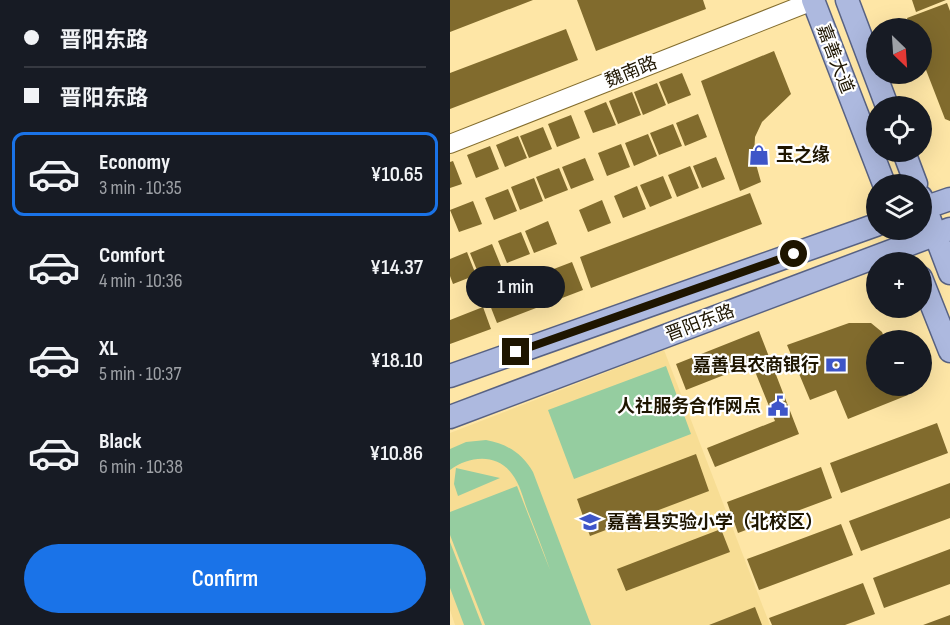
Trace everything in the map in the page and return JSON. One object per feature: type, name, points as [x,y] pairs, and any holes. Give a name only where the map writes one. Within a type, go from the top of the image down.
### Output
[{"type":"main road","name":"嘉善大道","points":[[813,0],[880,174]]},
{"type":"main road","name":"嘉善大道","points":[[847,0],[883,96]]},
{"type":"main road","points":[[932,203],[950,199]]},
{"type":"main road","points":[[932,218],[943,232],[950,273]]},
{"type":"main road","name":"晋阳东路","points":[[450,376],[866,229]]},
{"type":"main road","name":"晋阳东路","points":[[450,417],[943,232]]},
{"type":"main road","points":[[932,306],[950,351]]},
{"type":"lane","name":"魏南路","points":[[450,144],[813,0]]},
{"type":"shaded area","name":"嘉善县实验小学（北校区）","points":[[664,350],[770,625],[455,625],[450,610],[450,433]]},
{"type":"green space","points":[[666,366],[691,434],[574,479],[548,410]]},
{"type":"green space","points":[[486,440],[513,450],[533,472],[591,625],[485,625],[450,535],[450,512],[517,486],[550,570],[519,487],[506,467],[491,460],[482,459],[466,462],[450,470],[450,449],[466,442]]},
{"type":"green space","points":[[456,468],[500,478],[458,496],[454,484]]},
{"type":"green space","points":[[450,542],[482,625],[464,625],[450,588]]},
{"type":"building","points":[[450,0],[533,0],[450,32]]},
{"type":"building","points":[[577,0],[703,0],[706,9],[596,51]]},
{"type":"building","points":[[912,0],[946,0],[916,12]]},
{"type":"building","points":[[947,3],[950,11],[950,121],[945,119],[931,84],[932,18],[907,18]]},
{"type":"building","points":[[566,29],[578,60],[450,109],[450,73]]},
{"type":"building","points":[[774,51],[791,94],[762,122],[755,137],[754,157],[761,182],[740,191],[701,81]]},
{"type":"building","points":[[682,73],[691,95],[668,104],[659,82]]},
{"type":"building","points":[[657,83],[666,105],[643,115],[634,92]]},
{"type":"building","points":[[632,92],[641,115],[618,124],[609,101]]},
{"type":"building","points":[[606,102],[616,125],[593,133],[584,111]]},
{"type":"building","points":[[698,114],[707,137],[685,146],[676,123]]},
{"type":"building","points":[[571,115],[580,138],[557,147],[548,124]]},
{"type":"building","points":[[673,124],[682,146],[659,155],[650,133]]},
{"type":"building","points":[[543,127],[552,149],[529,158],[520,136]]},
{"type":"building","points":[[648,134],[657,156],[634,166],[625,143]]},
{"type":"building","points":[[518,136],[527,158],[505,167],[496,145]]},
{"type":"building","points":[[621,144],[630,167],[607,176],[598,153]]},
{"type":"building","points":[[490,146],[499,169],[476,178],[467,155]]},
{"type":"building","points":[[716,157],[725,179],[702,188],[693,166]]},
{"type":"building","points":[[585,158],[594,180],[571,189],[562,167]]},
{"type":"building","points":[[453,161],[462,184],[450,188],[450,162]]},
{"type":"building","points":[[690,166],[699,188],[677,197],[668,175]]},
{"type":"building","points":[[559,168],[568,190],[545,199],[536,177]]},
{"type":"building","points":[[663,176],[672,198],[650,207],[640,185]]},
{"type":"building","points":[[534,178],[543,201],[520,210],[511,187]]},
{"type":"building","points":[[637,186],[646,209],[623,218],[614,196]]},
{"type":"building","points":[[508,189],[517,211],[494,220],[485,198]]},
{"type":"building","points":[[750,193],[762,224],[591,288],[580,257]]},
{"type":"building","points":[[602,200],[611,223],[588,232],[579,210]]},
{"type":"building","points":[[473,201],[482,224],[459,232],[450,210]]},
{"type":"building","points":[[548,221],[557,244],[534,253],[525,231]]},
{"type":"building","points":[[521,232],[530,254],[507,263],[498,241]]},
{"type":"building","points":[[492,244],[501,266],[479,275],[470,253]]},
{"type":"building","points":[[467,252],[476,275],[453,284],[450,276],[450,259]]},
{"type":"building","points":[[572,262],[583,290],[497,323],[486,295]]},
{"type":"building","points":[[483,307],[491,329],[450,344],[450,320]]},
{"type":"building","name":"嘉善县农商银行","points":[[849,323],[871,323],[880,330],[866,330],[866,396],[906,396],[848,419],[836,390],[810,400],[787,345]]},
{"type":"building","name":"人社服务合作网点","points":[[759,331],[799,434],[715,467],[707,448],[775,421],[752,364],[686,390],[676,364]]},
{"type":"building","points":[[937,423],[948,453],[841,493],[830,463]]},
{"type":"building","points":[[696,454],[709,491],[590,536],[577,499]]},
{"type":"building","points":[[821,467],[832,498],[738,533],[727,502]]},
{"type":"building","points":[[950,483],[950,518],[861,551],[849,521]]},
{"type":"building","points":[[841,524],[853,555],[759,590],[747,559]]},
{"type":"building","points":[[721,529],[730,552],[626,591],[617,569]]},
{"type":"building","points":[[950,549],[950,584],[884,608],[873,578]]},
{"type":"building","points":[[863,583],[875,614],[845,625],[772,625],[769,618]]},
{"type":"building","points":[[755,607],[762,625],[709,625]]},
{"type":"building","points":[[950,615],[950,625],[923,625]]},
{"type":"place","name":"玉之缘","points":[[759,155]]},
{"type":"place","name":"嘉善县农商银行","points":[[836,365]]},
{"type":"place","name":"人社服务合作网点","points":[[778,406]]},
{"type":"place","name":"嘉善县实验小学（北校区）","points":[[590,522]]},
{"type":"route","points":[[516,352],[794,254]]}]
